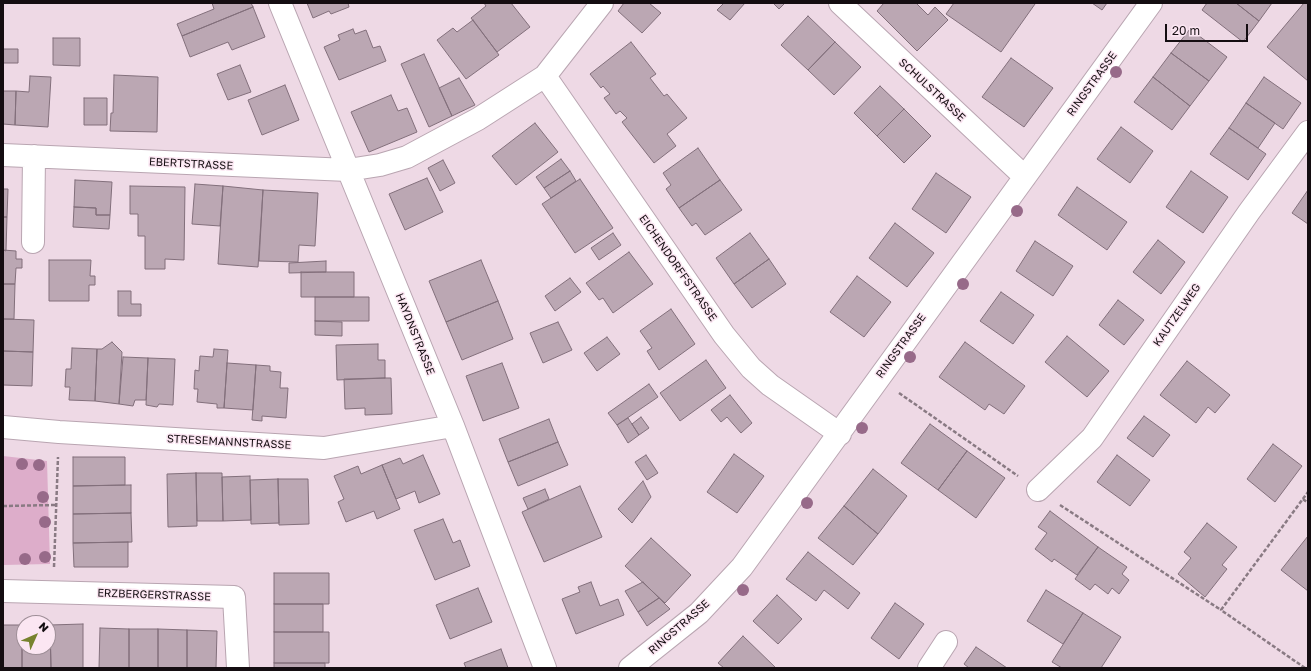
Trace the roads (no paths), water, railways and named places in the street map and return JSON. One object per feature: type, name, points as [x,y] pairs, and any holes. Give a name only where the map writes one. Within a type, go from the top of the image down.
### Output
[{"type":"street","name":"HAYDNSTRASSE","points":[[280,3],[453,426],[545,668]]},
{"type":"street","name":"EBERTSTRASSE","points":[[3,155],[348,170],[380,164],[407,157],[478,119],[545,76],[602,3]]},
{"type":"street","name":"SCHULSTRASSE","points":[[840,3],[1025,177]]},
{"type":"street","name":"RINGSTRASSE","points":[[630,668],[699,613],[742,567],[840,434],[877,378],[1151,3]]},
{"type":"street","name":"EICHENDORFFSTRASSE","points":[[545,76],[724,335],[751,368],[770,385],[840,434]]},
{"type":"street","name":"KAUTZELWEG","points":[[1038,490],[1092,438],[1249,212],[1308,132]]},
{"type":"street","points":[[33,242],[34,156]]},
{"type":"street","name":"STRESEMANNSTRASSE","points":[[3,427],[59,432],[324,448],[453,426]]},
{"type":"street","name":"ERZBERGERSTRASSE","points":[[3,592],[234,597],[238,668]]},
{"type":"street","points":[[929,668],[946,642]]}]
